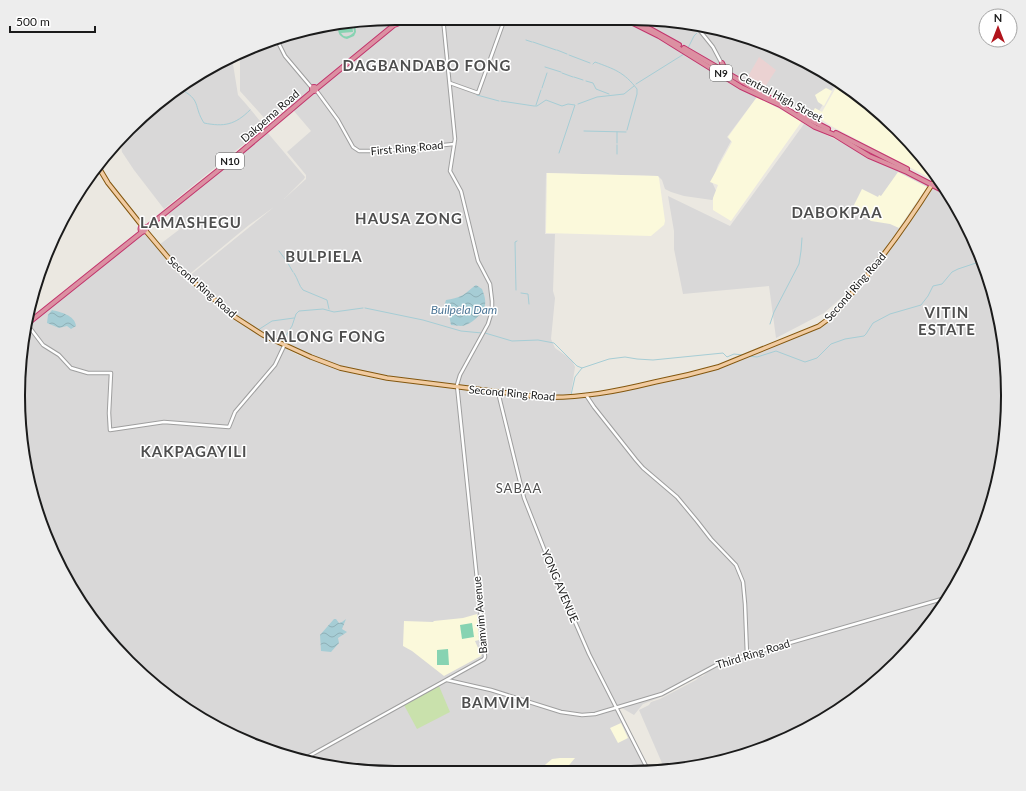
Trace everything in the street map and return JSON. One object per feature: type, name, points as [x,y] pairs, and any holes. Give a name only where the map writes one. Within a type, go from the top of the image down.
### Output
[{"type":"highway","name":"Dakpema Road","points":[[143,229],[391,25]]},
{"type":"highway","name":"Dakpema Road","points":[[314,89],[394,25]]},
{"type":"highway","name":"Central High Street","points":[[638,25],[723,72]]},
{"type":"highway","name":"Central High Street","points":[[643,26],[723,72],[742,86],[835,135],[865,154],[932,184]]},
{"type":"highway","points":[[722,64],[723,72]]},
{"type":"highway","points":[[722,64],[723,72]]},
{"type":"highway","name":"Central High Street","points":[[818,126],[870,150]]},
{"type":"highway","points":[[865,154],[870,150]]},
{"type":"highway","name":"N9","points":[[870,150],[936,186]]},
{"type":"highway","name":"N10","points":[[33,319],[143,229]]},
{"type":"main road","name":"Second Ring Road","points":[[101,172],[143,229],[176,268],[220,305],[250,327],[284,346],[325,363],[355,372],[405,381],[550,397],[586,395],[628,389],[711,369],[808,331],[826,322],[878,262],[932,184]]},
{"type":"street","points":[[444,25],[454,144],[450,171],[460,189],[463,198],[478,261],[491,285],[492,311],[483,333],[459,377],[457,387]]},
{"type":"street","points":[[450,84],[478,93],[502,25]]},
{"type":"street","points":[[700,31],[713,47],[722,64]]},
{"type":"street","points":[[279,44],[285,56],[314,89]]},
{"type":"street","name":"First Ring Road","points":[[314,89],[333,112],[353,147],[359,151],[383,151],[454,144]]},
{"type":"street","points":[[31,329],[43,345],[59,355],[71,368],[88,373],[111,374],[109,418],[110,430],[164,422],[229,427],[234,412],[275,365],[284,346]]},
{"type":"street","name":"Bamvim Avenue","points":[[310,756],[484,659],[485,655],[457,387]]},
{"type":"street","name":"YONG AVENUE","points":[[498,392],[524,498],[569,612],[589,655],[646,765]]},
{"type":"street","points":[[586,395],[643,468],[676,497],[698,521],[711,539],[736,565],[743,582],[747,655]]},
{"type":"street","name":"Third Ring Road","points":[[446,680],[492,690],[542,707],[567,713],[595,714],[662,694],[716,665],[940,600]]},
{"type":"shaded area","points":[[396,25],[630,25],[679,28],[726,38],[772,53],[794,63],[834,86],[814,119],[763,89],[727,137],[731,141],[718,165],[712,182],[718,195],[712,200],[684,196],[671,192],[665,189],[662,180],[658,176],[546,173],[545,234],[555,234],[553,291],[555,298],[551,339],[555,348],[572,360],[575,367],[571,393],[569,395],[548,397],[589,395],[710,370],[821,325],[831,317],[879,261],[931,187],[939,190],[963,232],[973,254],[988,300],[998,347],[1001,396],[1000,420],[994,468],[981,515],[973,537],[963,559],[939,601],[909,640],[875,674],[856,689],[836,704],[794,728],[772,738],[726,753],[703,759],[663,764],[639,710],[649,705],[651,702],[660,699],[696,680],[719,666],[758,653],[740,654],[697,676],[666,695],[643,704],[634,715],[615,704],[577,627],[524,498],[500,400],[524,502],[570,616],[645,765],[396,766],[347,763],[323,759],[276,746],[232,728],[190,704],[151,674],[117,640],[87,601],[63,559],[45,515],[32,468],[26,420],[26,371],[32,322],[143,234],[146,235],[178,271],[247,328],[298,355],[354,374],[376,379],[499,394],[380,376],[320,360],[259,331],[230,312],[188,277],[274,207],[249,225],[186,277],[159,245],[180,229],[168,214],[267,132],[305,177],[284,199],[306,179],[306,175],[287,152],[311,131],[288,104],[267,121],[240,91],[240,59],[254,53],[276,45],[323,32],[347,28]]},
{"type":"shaded area","points":[[759,57],[776,70],[763,90],[746,80]]},
{"type":"shaded area","points":[[233,63],[238,95],[265,127],[164,209],[122,152],[121,147],[151,117],[190,87]]},
{"type":"shaded area","points":[[836,87],[875,117],[909,151],[930,178],[833,127],[819,118],[817,120],[810,116],[815,108],[822,112]]},
{"type":"shaded area","points":[[826,88],[832,91],[824,106],[818,102],[815,95]]},
{"type":"shaded area","points":[[757,97],[802,121],[731,221],[713,210],[713,198],[718,185],[710,182],[732,142],[728,137]]},
{"type":"shaded area","points":[[804,124],[928,185],[902,227],[864,278],[824,313],[776,338],[769,286],[683,294],[674,249],[674,231],[668,196],[730,226]]},
{"type":"shaded area","points":[[898,172],[927,187],[899,228],[890,224],[871,221],[852,209],[862,189],[878,197],[879,195],[881,196]]},
{"type":"shaded area","points":[[547,173],[658,176],[665,221],[664,225],[651,236],[546,233]]},
{"type":"shaded area","points":[[477,614],[479,640],[475,641],[479,650],[482,649],[481,656],[444,676],[412,651],[403,646],[404,621],[433,622],[463,618]]},
{"type":"shaded area","points":[[621,723],[628,738],[618,743],[610,728]]},
{"type":"shaded area","points":[[575,758],[568,766],[544,766],[552,759]]},
{"type":"green space","points":[[353,27],[355,27],[356,32],[354,36],[347,39],[341,36],[338,29],[352,28],[353,32],[341,33],[343,36],[351,35],[354,32]]},
{"type":"green space","points":[[472,623],[474,637],[462,639],[460,625]]},
{"type":"green space","points":[[448,649],[449,665],[437,665],[437,650]]},
{"type":"green space","points":[[439,686],[450,712],[417,729],[404,705]]},
{"type":"water","name":"Builpela Dam","points":[[476,285],[482,289],[485,297],[485,305],[482,312],[468,324],[461,326],[451,325],[449,315],[446,312],[446,300],[463,295]]},
{"type":"water","points":[[52,310],[63,313],[73,319],[76,326],[71,329],[67,326],[59,328],[47,323],[48,315]]},
{"type":"water","points":[[334,619],[336,619],[339,623],[346,619],[342,629],[347,632],[338,638],[339,643],[331,652],[321,651],[320,635]]},
{"type":"waterway","points":[[688,48],[697,33]]},
{"type":"waterway","points":[[526,40],[532,42]]},
{"type":"waterway","points":[[533,42],[556,50]]},
{"type":"waterway","points":[[557,50],[567,54]]},
{"type":"waterway","points":[[636,84],[684,54]]},
{"type":"waterway","points":[[569,55],[590,63]]},
{"type":"waterway","points":[[593,64],[595,62],[618,72],[628,79],[637,89],[627,130]]},
{"type":"waterway","points":[[545,67],[561,72]]},
{"type":"waterway","points":[[542,88],[547,73]]},
{"type":"waterway","points":[[562,73],[573,77]]},
{"type":"waterway","points":[[574,77],[583,80]]},
{"type":"waterway","points":[[586,81],[593,83],[596,89],[609,94]]},
{"type":"waterway","points":[[578,104],[597,97],[624,94],[634,86]]},
{"type":"waterway","points":[[536,105],[541,90]]},
{"type":"waterway","points":[[184,91],[194,100],[204,123],[218,125],[229,124],[239,119],[250,110]]},
{"type":"waterway","points":[[477,95],[499,101]]},
{"type":"waterway","points":[[501,101],[537,106],[546,100],[562,106],[568,104],[575,105],[559,153]]},
{"type":"waterway","points":[[584,131],[626,132]]},
{"type":"waterway","points":[[617,132],[617,143]]},
{"type":"waterway","points":[[617,145],[617,154]]},
{"type":"waterway","points":[[770,324],[774,312],[799,264],[802,238]]},
{"type":"waterway","points":[[516,290],[515,242],[517,241]]},
{"type":"waterway","points":[[279,251],[285,259]]},
{"type":"waterway","points":[[286,260],[293,272]]},
{"type":"waterway","points":[[748,356],[757,357],[776,351],[805,362],[817,358],[831,344],[845,339],[864,336],[873,323],[890,314],[921,305],[933,286],[942,284],[952,272],[976,263]]},
{"type":"waterway","points":[[294,273],[303,290],[327,300],[329,309]]},
{"type":"waterway","points":[[521,293],[528,294],[529,304]]},
{"type":"waterway","points":[[282,342],[299,311],[323,309],[334,312],[363,308]]},
{"type":"waterway","points":[[365,308],[423,320],[461,331],[482,333]]},
{"type":"waterway","points":[[258,330],[272,321],[294,318]]},
{"type":"waterway","points":[[485,333],[512,341],[538,340],[554,343],[577,366],[582,368],[609,359],[625,357],[653,360],[723,353],[727,357],[734,354],[743,355]]},
{"type":"waterway","points":[[569,395],[571,395],[575,377],[582,368]]},
{"type":"district","name":"DAGBANDABO FONG","points":[[427,66]]},
{"type":"district","name":"DABOKPAA","points":[[837,213]]},
{"type":"district","name":"HAUSA ZONG","points":[[409,219]]},
{"type":"district","name":"LAMASHEGU","points":[[191,223]]},
{"type":"district","name":"BULPIELA","points":[[324,257]]},
{"type":"district","name":"VITIN ESTATE","points":[[947,322]]},
{"type":"district","name":"NALONG FONG","points":[[325,337]]},
{"type":"district","name":"KAKPAGAYILI","points":[[194,452]]},
{"type":"district","name":"SABAA","points":[[519,488]]},
{"type":"district","name":"BAMVIM","points":[[496,703]]}]
